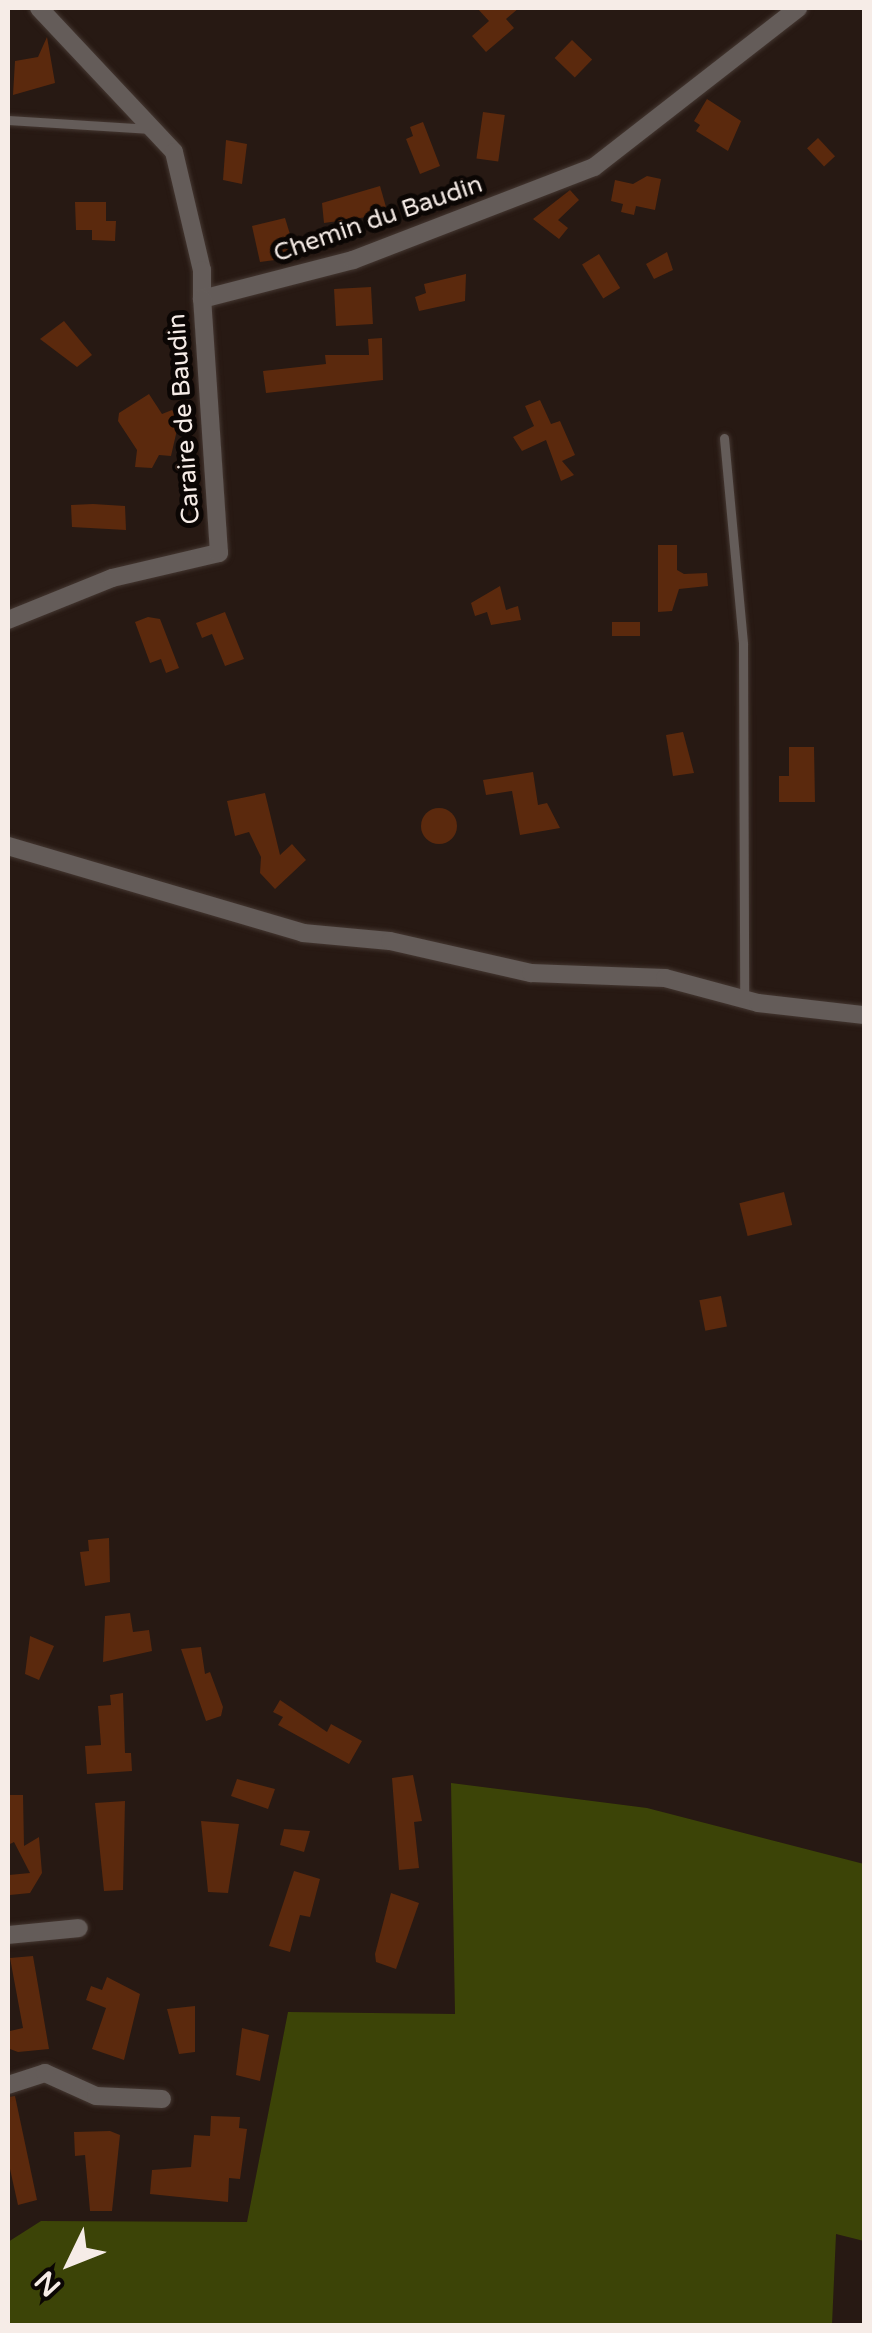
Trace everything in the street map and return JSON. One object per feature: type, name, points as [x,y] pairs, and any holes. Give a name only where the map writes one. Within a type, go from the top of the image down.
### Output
[{"type":"street","points":[[39,8],[154,129],[182,172],[202,299]]},
{"type":"street","name":"Chemin du Baudin","points":[[202,299],[353,260],[594,167],[798,8]]},
{"type":"street","name":"Caraire de Baudin","points":[[8,620],[112,578],[219,553],[202,299]]},
{"type":"street","points":[[8,846],[303,933],[390,942],[531,973],[664,978],[744,999],[864,1015]]},
{"type":"street","points":[[8,1934],[79,1928]]},
{"type":"street","points":[[8,2085],[45,2073],[96,2096],[162,2100]]},
{"type":"lane","points":[[8,120],[154,129]]},
{"type":"lane","points":[[724,438],[743,644],[744,999]]},
{"type":"green space","points":[[451,1783],[647,1808],[864,1864],[864,2241],[836,2234],[832,2325],[8,2325],[8,2242],[41,2221],[247,2222],[288,2012],[455,2014]]},
{"type":"building","points":[[477,8],[519,8],[506,19],[514,28],[486,52],[472,36],[489,21]]},
{"type":"building","points":[[47,37],[55,83],[13,95],[15,61],[38,57]]},
{"type":"building","points":[[572,40],[592,59],[575,77],[555,58]]},
{"type":"building","points":[[707,99],[741,121],[728,151],[696,131],[700,125],[694,121]]},
{"type":"building","points":[[483,112],[505,115],[498,162],[476,159]]},
{"type":"building","points":[[423,122],[440,166],[420,174],[406,139],[413,136],[410,127]]},
{"type":"building","points":[[818,138],[835,156],[824,167],[807,148]]},
{"type":"building","points":[[226,140],[247,144],[242,184],[223,180]]},
{"type":"building","points":[[647,176],[661,179],[655,210],[636,206],[634,215],[621,212],[623,204],[611,201],[615,180],[633,184]]},
{"type":"building","points":[[380,186],[388,214],[324,223],[322,203]]},
{"type":"building","points":[[570,190],[579,200],[558,220],[568,228],[559,239],[533,219]]},
{"type":"building","points":[[75,202],[106,202],[106,221],[116,221],[115,241],[92,240],[92,230],[76,230]]},
{"type":"building","points":[[285,218],[297,257],[260,262],[252,226]]},
{"type":"building","points":[[667,252],[673,270],[654,279],[646,264]]},
{"type":"building","points":[[599,254],[620,288],[603,299],[582,265]]},
{"type":"building","points":[[466,274],[465,301],[419,311],[415,297],[426,293],[424,284]]},
{"type":"building","points":[[371,287],[373,324],[336,326],[334,289]]},
{"type":"building","points":[[64,321],[92,355],[77,367],[40,339]]},
{"type":"building","points":[[382,338],[383,380],[266,393],[263,371],[326,364],[325,355],[369,355],[368,339]]},
{"type":"building","points":[[149,394],[162,414],[172,410],[179,421],[171,456],[159,455],[152,468],[135,467],[137,450],[118,421],[119,413]]},
{"type":"building","points":[[540,400],[551,424],[560,421],[575,455],[562,461],[574,475],[561,481],[546,440],[522,451],[513,437],[534,426],[525,406]]},
{"type":"building","points":[[71,505],[125,506],[126,530],[72,527]]},
{"type":"building","points":[[658,545],[677,545],[677,570],[684,574],[707,573],[708,586],[679,589],[672,611],[658,612]]},
{"type":"building","points":[[500,586],[506,610],[518,606],[521,620],[491,625],[487,612],[475,616],[471,603]]},
{"type":"building","points":[[225,612],[244,659],[225,666],[212,634],[202,638],[196,623]]},
{"type":"building","points":[[148,617],[160,619],[179,668],[166,673],[161,659],[150,663],[135,622]]},
{"type":"building","points":[[612,622],[640,622],[640,636],[612,636]]},
{"type":"building","points":[[683,732],[694,773],[673,776],[666,735]]},
{"type":"building","points":[[789,747],[814,747],[815,802],[779,802],[779,776],[789,776]]},
{"type":"building","points":[[533,772],[538,805],[547,803],[560,828],[520,835],[512,791],[486,795],[483,780]]},
{"type":"building","points":[[265,793],[280,855],[292,844],[306,860],[275,889],[260,873],[261,857],[249,832],[235,836],[227,801]]},
{"type":"building","points":[[439,808],[452,813],[457,826],[452,839],[439,844],[426,839],[421,826],[426,813]]},
{"type":"building","points":[[784,1192],[792,1225],[748,1236],[739,1203]]},
{"type":"building","points":[[721,1296],[727,1326],[705,1331],[699,1300]]},
{"type":"building","points":[[109,1538],[110,1582],[85,1586],[80,1552],[89,1551],[88,1540]]},
{"type":"building","points":[[130,1613],[133,1632],[149,1630],[152,1651],[103,1662],[105,1616]]},
{"type":"building","points":[[30,1636],[54,1646],[39,1680],[25,1674]]},
{"type":"building","points":[[201,1647],[205,1674],[210,1672],[223,1707],[221,1716],[206,1721],[181,1649]]},
{"type":"building","points":[[123,1693],[125,1753],[131,1753],[132,1771],[87,1774],[85,1746],[101,1745],[98,1706],[111,1705],[110,1695]]},
{"type":"building","points":[[280,1700],[327,1732],[331,1724],[362,1741],[349,1764],[278,1725],[283,1717],[273,1712]]},
{"type":"building","points":[[413,1775],[422,1821],[414,1822],[419,1868],[399,1870],[392,1778]]},
{"type":"building","points":[[237,1779],[275,1789],[268,1809],[231,1796]]},
{"type":"building","points":[[8,1795],[23,1795],[24,1846],[39,1837],[42,1873],[30,1893],[10,1895],[9,1875],[30,1873],[14,1842],[8,1845]]},
{"type":"building","points":[[125,1801],[123,1890],[104,1891],[95,1803]]},
{"type":"building","points":[[201,1821],[239,1824],[228,1893],[208,1892]]},
{"type":"building","points":[[284,1829],[310,1831],[304,1852],[280,1845]]},
{"type":"building","points":[[294,1871],[320,1879],[310,1917],[300,1915],[290,1952],[269,1946]]},
{"type":"building","points":[[391,1893],[419,1903],[396,1969],[376,1962],[375,1954]]},
{"type":"building","points":[[33,1956],[49,2049],[18,2052],[10,2049],[10,2031],[23,2028],[10,1958]]},
{"type":"building","points":[[107,1977],[140,1994],[124,2060],[92,2049],[106,2008],[86,2000],[91,1986],[102,1990]]},
{"type":"building","points":[[195,2006],[195,2052],[179,2054],[167,2009]]},
{"type":"building","points":[[242,2028],[269,2035],[260,2081],[236,2075]]},
{"type":"building","points":[[15,2096],[37,2200],[18,2205],[8,2160],[8,2097]]},
{"type":"building","points":[[211,2116],[240,2117],[239,2128],[247,2129],[240,2179],[229,2178],[228,2202],[150,2194],[152,2170],[191,2167],[194,2135],[210,2136]]},
{"type":"building","points":[[110,2131],[120,2135],[112,2211],[90,2211],[85,2155],[75,2156],[74,2132]]}]
